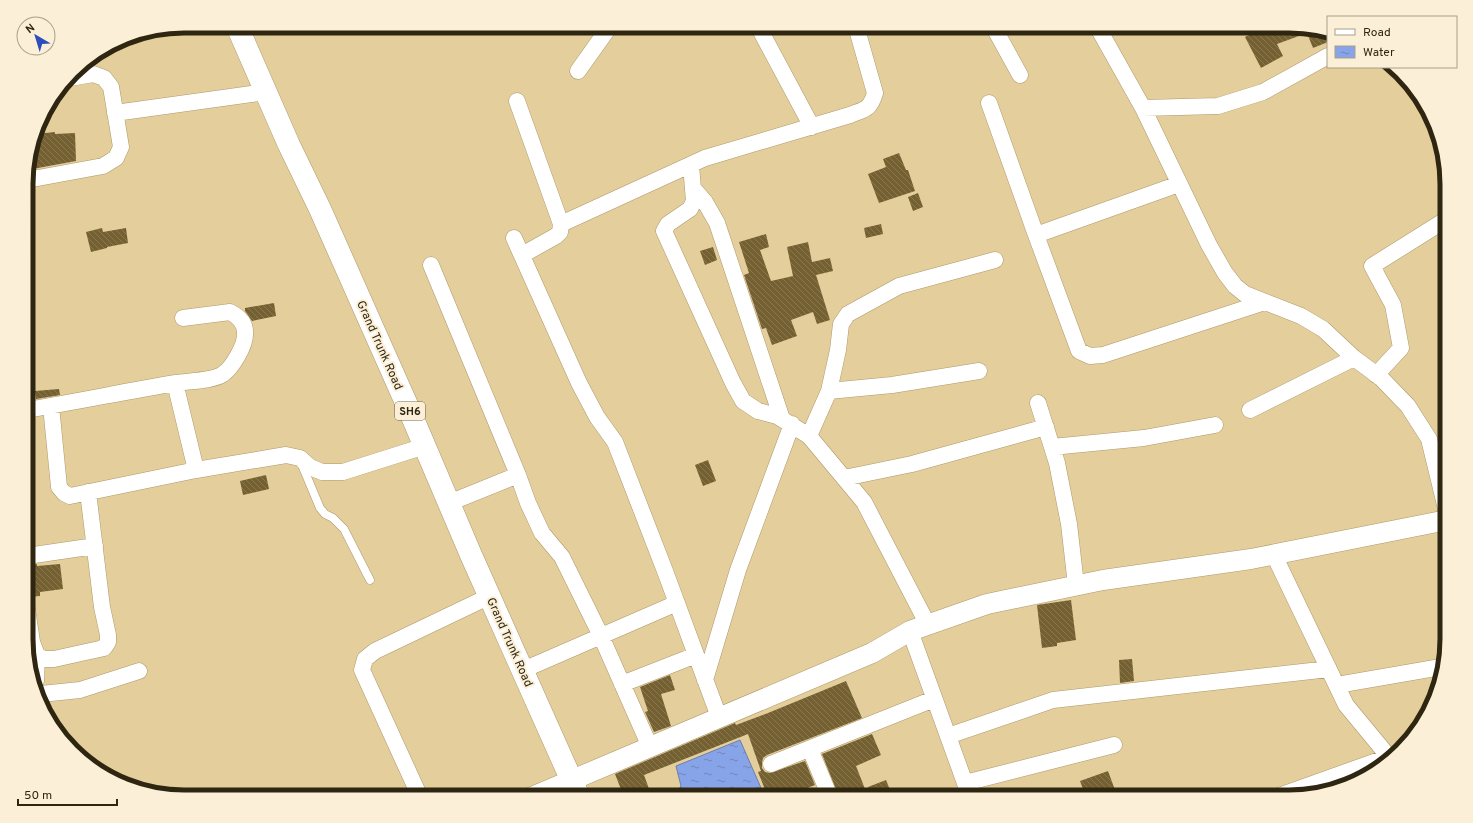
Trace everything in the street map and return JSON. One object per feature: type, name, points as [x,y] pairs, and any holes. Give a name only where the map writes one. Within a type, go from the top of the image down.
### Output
[{"type":"main road","name":"Grand Trunk Road","points":[[240,33],[289,145],[320,209],[575,788]]},
{"type":"street","points":[[578,71],[605,33]]},
{"type":"street","points":[[762,33],[812,127]]},
{"type":"street","points":[[561,224],[705,158],[812,127],[850,115],[868,107],[872,103],[875,93],[858,33]]},
{"type":"street","points":[[997,33],[1020,75]]},
{"type":"street","points":[[1101,33],[1143,108],[1209,246],[1225,273],[1235,286],[1245,294],[1302,316],[1323,329],[1354,358],[1376,375],[1408,406],[1429,439],[1440,484]]},
{"type":"street","points":[[1143,108],[1218,106],[1263,92],[1327,57]]},
{"type":"street","points":[[33,179],[103,166],[116,158],[121,147],[111,87],[104,78],[93,74],[77,77]]},
{"type":"street","points":[[115,113],[266,92]]},
{"type":"street","points":[[517,101],[561,224],[560,232],[556,236],[522,255]]},
{"type":"street","points":[[989,103],[1079,351],[1090,356],[1103,354],[1265,302]]},
{"type":"street","points":[[690,165],[694,201],[690,209],[668,224],[664,231],[669,244],[733,383],[743,401],[758,411],[777,416],[809,436],[864,502],[919,628],[934,699],[968,790],[1114,745]]},
{"type":"street","points":[[1036,235],[1180,184]]},
{"type":"street","points":[[693,188],[705,202],[717,223],[787,422],[738,570],[705,680]]},
{"type":"street","points":[[1376,375],[1401,348],[1393,305],[1372,266],[1440,223]]},
{"type":"street","points":[[514,238],[579,383],[597,417],[615,442],[719,717]]},
{"type":"street","points":[[809,436],[829,391],[838,350],[841,324],[848,314],[899,286],[995,260]]},
{"type":"street","points":[[431,265],[518,475],[528,503],[542,533],[562,557],[601,636],[650,747]]},
{"type":"street","points":[[33,410],[214,377],[223,374],[231,366],[245,343],[246,332],[242,321],[230,312],[183,318]]},
{"type":"street","points":[[1250,410],[1354,358]]},
{"type":"street","points":[[829,391],[892,385],[979,371]]},
{"type":"street","points":[[175,383],[196,470]]},
{"type":"street","points":[[1038,402],[1057,463],[1069,524],[1076,586]]},
{"type":"street","points":[[51,406],[59,487],[64,493],[70,496],[196,470],[286,455],[300,458],[310,468],[322,472],[342,472],[425,446]]},
{"type":"street","points":[[1052,447],[1144,438],[1215,425]]},
{"type":"street","points":[[844,478],[912,464],[1046,427]]},
{"type":"street","points":[[449,503],[518,475]]},
{"type":"street","points":[[37,656],[43,660],[54,659],[104,648],[108,642],[102,607],[88,492]]},
{"type":"street","points":[[575,788],[650,747],[872,653],[919,628],[987,604],[1103,580],[1274,555],[1440,521]]},
{"type":"street","points":[[33,555],[95,546]]},
{"type":"street","points":[[1274,555],[1346,705],[1386,754]]},
{"type":"street","points":[[417,790],[362,670],[365,659],[375,651],[490,596]]},
{"type":"street","points":[[523,670],[677,603]]},
{"type":"street","points":[[33,645],[37,656],[36,670]]},
{"type":"street","points":[[622,684],[696,655]]},
{"type":"street","points":[[948,736],[1053,700],[1329,669]]},
{"type":"street","points":[[1337,685],[1437,669]]},
{"type":"street","points":[[44,694],[80,690],[139,671]]},
{"type":"street","points":[[771,764],[934,699]]},
{"type":"street","points":[[810,749],[827,790]]},
{"type":"street","points":[[1296,790],[1379,760]]},
{"type":"lane","points":[[300,458],[320,508],[325,514],[333,518],[344,529],[370,580]]},
{"type":"water","points":[[740,740],[762,790],[678,790],[681,786],[676,766]]},
{"type":"building","points":[[1253,33],[1305,34],[1277,44],[1283,56],[1261,68],[1245,37]]},
{"type":"building","points":[[1307,34],[1327,38],[1327,42],[1313,48]]},
{"type":"building","points":[[55,132],[55,134],[75,133],[76,161],[34,169],[38,145],[42,133]]},
{"type":"building","points":[[899,153],[906,170],[908,170],[915,191],[879,203],[868,174],[886,167],[883,159]]},
{"type":"building","points":[[918,193],[923,207],[913,211],[908,197]]},
{"type":"building","points":[[881,224],[883,234],[866,238],[864,228]]},
{"type":"building","points":[[102,228],[103,232],[126,228],[128,243],[91,252],[86,232]]},
{"type":"building","points":[[766,234],[769,247],[760,250],[771,281],[793,276],[787,247],[808,242],[812,262],[830,258],[833,271],[816,275],[830,320],[817,324],[813,312],[791,320],[797,336],[772,345],[766,328],[762,329],[744,275],[749,273],[739,242]]},
{"type":"building","points":[[713,247],[717,260],[705,265],[700,251]]},
{"type":"building","points":[[274,303],[276,316],[252,321],[245,311],[245,308]]},
{"type":"building","points":[[59,389],[60,395],[36,399],[35,391]]},
{"type":"building","points":[[708,460],[716,481],[703,486],[695,465]]},
{"type":"building","points":[[266,475],[269,489],[243,495],[240,481]]},
{"type":"building","points":[[33,564],[37,564],[37,566],[60,564],[63,589],[40,592],[40,596],[33,597]]},
{"type":"building","points":[[1071,600],[1076,640],[1057,643],[1057,646],[1042,648],[1037,605]]},
{"type":"building","points":[[1132,659],[1134,681],[1120,683],[1119,660]]},
{"type":"building","points":[[670,675],[675,690],[661,694],[671,726],[654,732],[645,712],[648,711],[640,687]]},
{"type":"building","points":[[846,681],[862,718],[767,755],[763,758],[762,768],[765,772],[770,773],[805,761],[815,785],[802,790],[765,790],[758,772],[761,771],[748,734],[644,775],[649,790],[621,790],[615,774],[735,723],[736,725]]},
{"type":"building","points":[[872,734],[881,755],[856,766],[865,789],[836,790],[822,754]]},
{"type":"building","points":[[1108,771],[1115,790],[1083,790],[1080,781]]},
{"type":"building","points":[[886,780],[890,790],[869,790],[868,787]]}]
